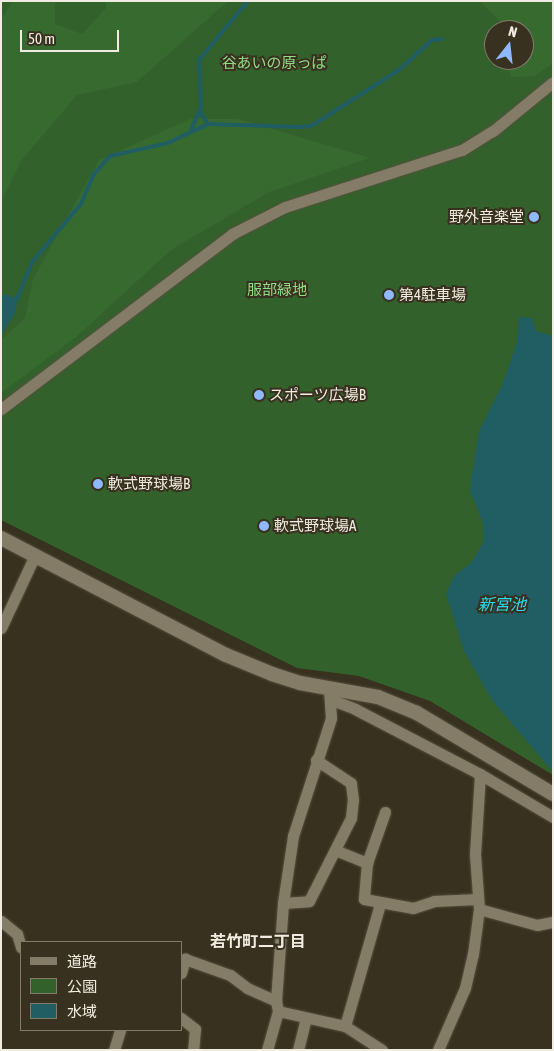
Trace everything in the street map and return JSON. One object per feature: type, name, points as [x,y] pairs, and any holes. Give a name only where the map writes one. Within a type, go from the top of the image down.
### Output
[{"type":"street","points":[[1,402],[230,229],[284,202],[461,146],[490,128],[528,93],[553,77]]},
{"type":"street","points":[[1,409],[232,234],[285,207],[462,150],[493,130],[553,82]]},
{"type":"street","points":[[1,538],[226,655],[272,674],[330,694],[480,774],[553,817]]},
{"type":"street","points":[[1,628],[35,555]]},
{"type":"street","points":[[267,1050],[277,1006],[283,903],[293,836],[331,718],[330,694]]},
{"type":"street","points":[[330,694],[378,697],[417,713],[553,794]]},
{"type":"street","points":[[283,903],[309,901],[328,858],[335,850],[351,818],[353,800],[351,783],[316,760]]},
{"type":"street","points":[[438,1050],[465,988],[479,904],[475,854],[480,774]]},
{"type":"street","points":[[385,812],[367,863],[362,897],[380,904],[413,908],[434,901],[479,904],[537,925],[553,922]]},
{"type":"street","points":[[335,850],[367,863]]},
{"type":"street","points":[[345,1026],[380,904]]},
{"type":"street","points":[[1,921],[17,934],[20,944]]},
{"type":"street","points":[[182,970],[185,960],[230,975],[277,1006],[306,1019],[345,1026],[382,1050]]},
{"type":"street","points":[[182,1019],[195,1029],[193,1050]]},
{"type":"street","points":[[298,1050],[306,1019]]},
{"type":"street","points":[[114,1050],[120,1031]]},
{"type":"green space","name":"服部緑地","points":[[1,1],[553,1],[553,775],[430,701],[359,676],[297,668],[1,520]]},
{"type":"green space","points":[[13,1],[55,1],[55,24],[82,34],[106,8],[106,1],[228,1],[137,82],[77,95],[21,161],[1,202],[1,19]]},
{"type":"green space","points":[[479,1],[553,1],[553,63],[535,76],[511,77],[510,70],[534,70],[534,20],[499,20]]},
{"type":"green space","points":[[190,119],[239,119],[370,158],[269,192],[171,250],[76,337],[1,393],[1,340],[25,318],[33,279],[99,160]]},
{"type":"water","points":[[6,294],[17,299],[16,311],[1,337],[1,296]]},
{"type":"water","name":"新宮池","points":[[519,317],[532,318],[536,331],[553,336],[553,772],[492,700],[464,651],[446,594],[454,576],[471,563],[484,541],[483,523],[470,490],[479,431],[503,383],[517,342]]},
{"type":"waterway","points":[[191,130],[201,107],[199,60],[248,1]]},
{"type":"waterway","points":[[17,299],[32,262],[81,204],[94,174],[110,156],[168,143],[208,124],[303,127],[313,125],[399,70],[432,40],[442,39]]},
{"type":"waterway","points":[[200,112],[208,124]]},
{"type":"place","name":"野外音楽堂","points":[[534,217]]},
{"type":"place","name":"第4駐車場","points":[[389,295]]},
{"type":"place","name":"スポーツ広場B","points":[[259,395]]},
{"type":"place","name":"軟式野球場B","points":[[98,484]]},
{"type":"place","name":"軟式野球場A","points":[[264,526]]},
{"type":"district","name":"若竹町二丁目","points":[[258,941]]},
{"type":"park label","name":"谷あいの原っぱ","points":[[274,63]]}]
